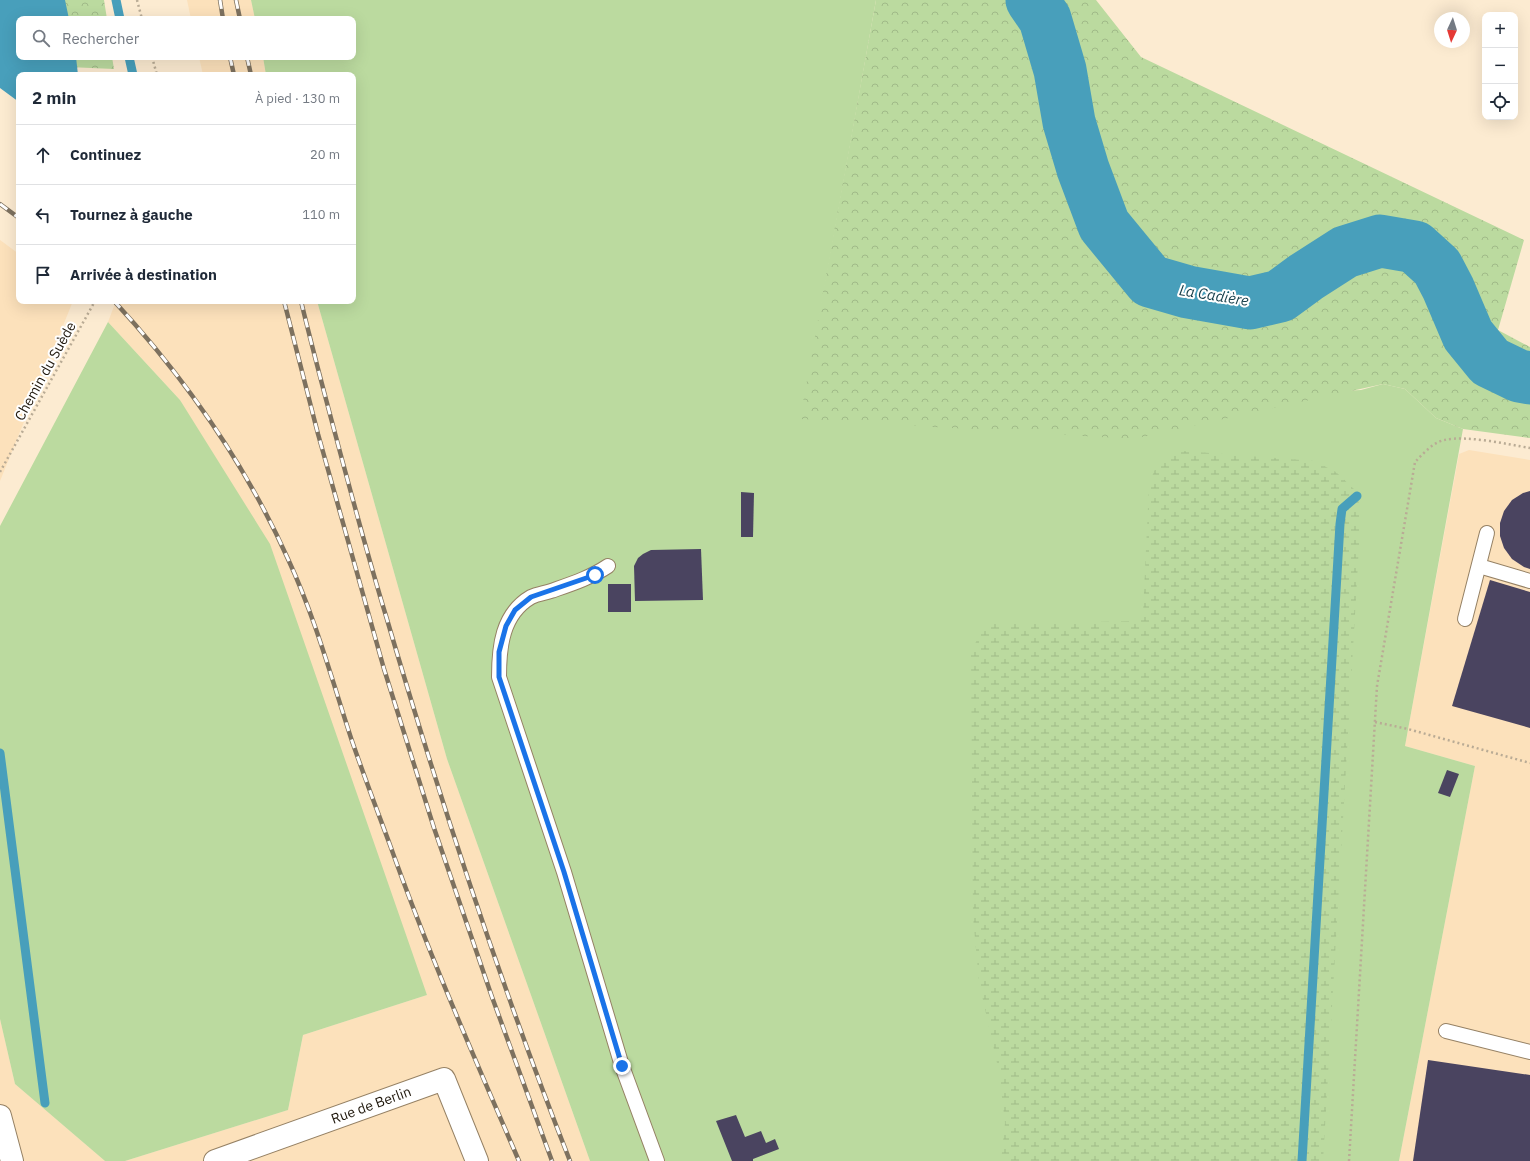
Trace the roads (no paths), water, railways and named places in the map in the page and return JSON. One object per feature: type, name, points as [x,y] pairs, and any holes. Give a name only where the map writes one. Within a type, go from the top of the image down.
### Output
[{"type":"street","name":"Rue de Berlin","points":[[215,1161],[444,1079],[477,1161]]},
{"type":"street","points":[[0,1116],[12,1161]]},
{"type":"lane","points":[[1465,620],[1487,533]]},
{"type":"lane","points":[[608,566],[588,578],[531,597],[515,610],[506,626],[499,652],[499,677],[564,872],[622,1066],[657,1161]]},
{"type":"lane","points":[[1479,566],[1530,581]]},
{"type":"lane","points":[[1446,1032],[1530,1052]]},
{"type":"water","points":[[0,0],[65,0],[68,16],[16,16],[16,60],[76,60],[78,72],[16,72],[16,100],[0,88]]},
{"type":"waterway","points":[[116,0],[119,16]]},
{"type":"waterway","name":"La Cadière","points":[[1032,0],[1045,19],[1060,70],[1069,122],[1083,169],[1104,225],[1150,281],[1188,292],[1250,303],[1280,296],[1345,252],[1380,241],[1415,247],[1437,267],[1448,288],[1468,335],[1490,362],[1519,376],[1530,378]]},
{"type":"waterway","points":[[130,60],[132,72]]},
{"type":"waterway","points":[[1302,1161],[1340,524],[1342,509],[1357,496]]},
{"type":"waterway","points":[[0,753],[45,1103]]},
{"type":"railway","points":[[220,0],[223,16]]},
{"type":"railway","points":[[236,0],[239,16]]},
{"type":"railway","points":[[231,60],[233,72]]},
{"type":"railway","points":[[248,60],[250,72]]},
{"type":"railway","points":[[0,204],[16,216]]},
{"type":"railway","points":[[117,304],[165,360],[212,423],[253,489],[288,559],[307,603],[352,741],[420,925],[519,1161]]},
{"type":"railway","points":[[285,304],[318,434],[384,669],[434,828],[492,997],[552,1161]]},
{"type":"railway","points":[[302,304],[366,549],[449,822],[519,1027],[570,1161]]}]
